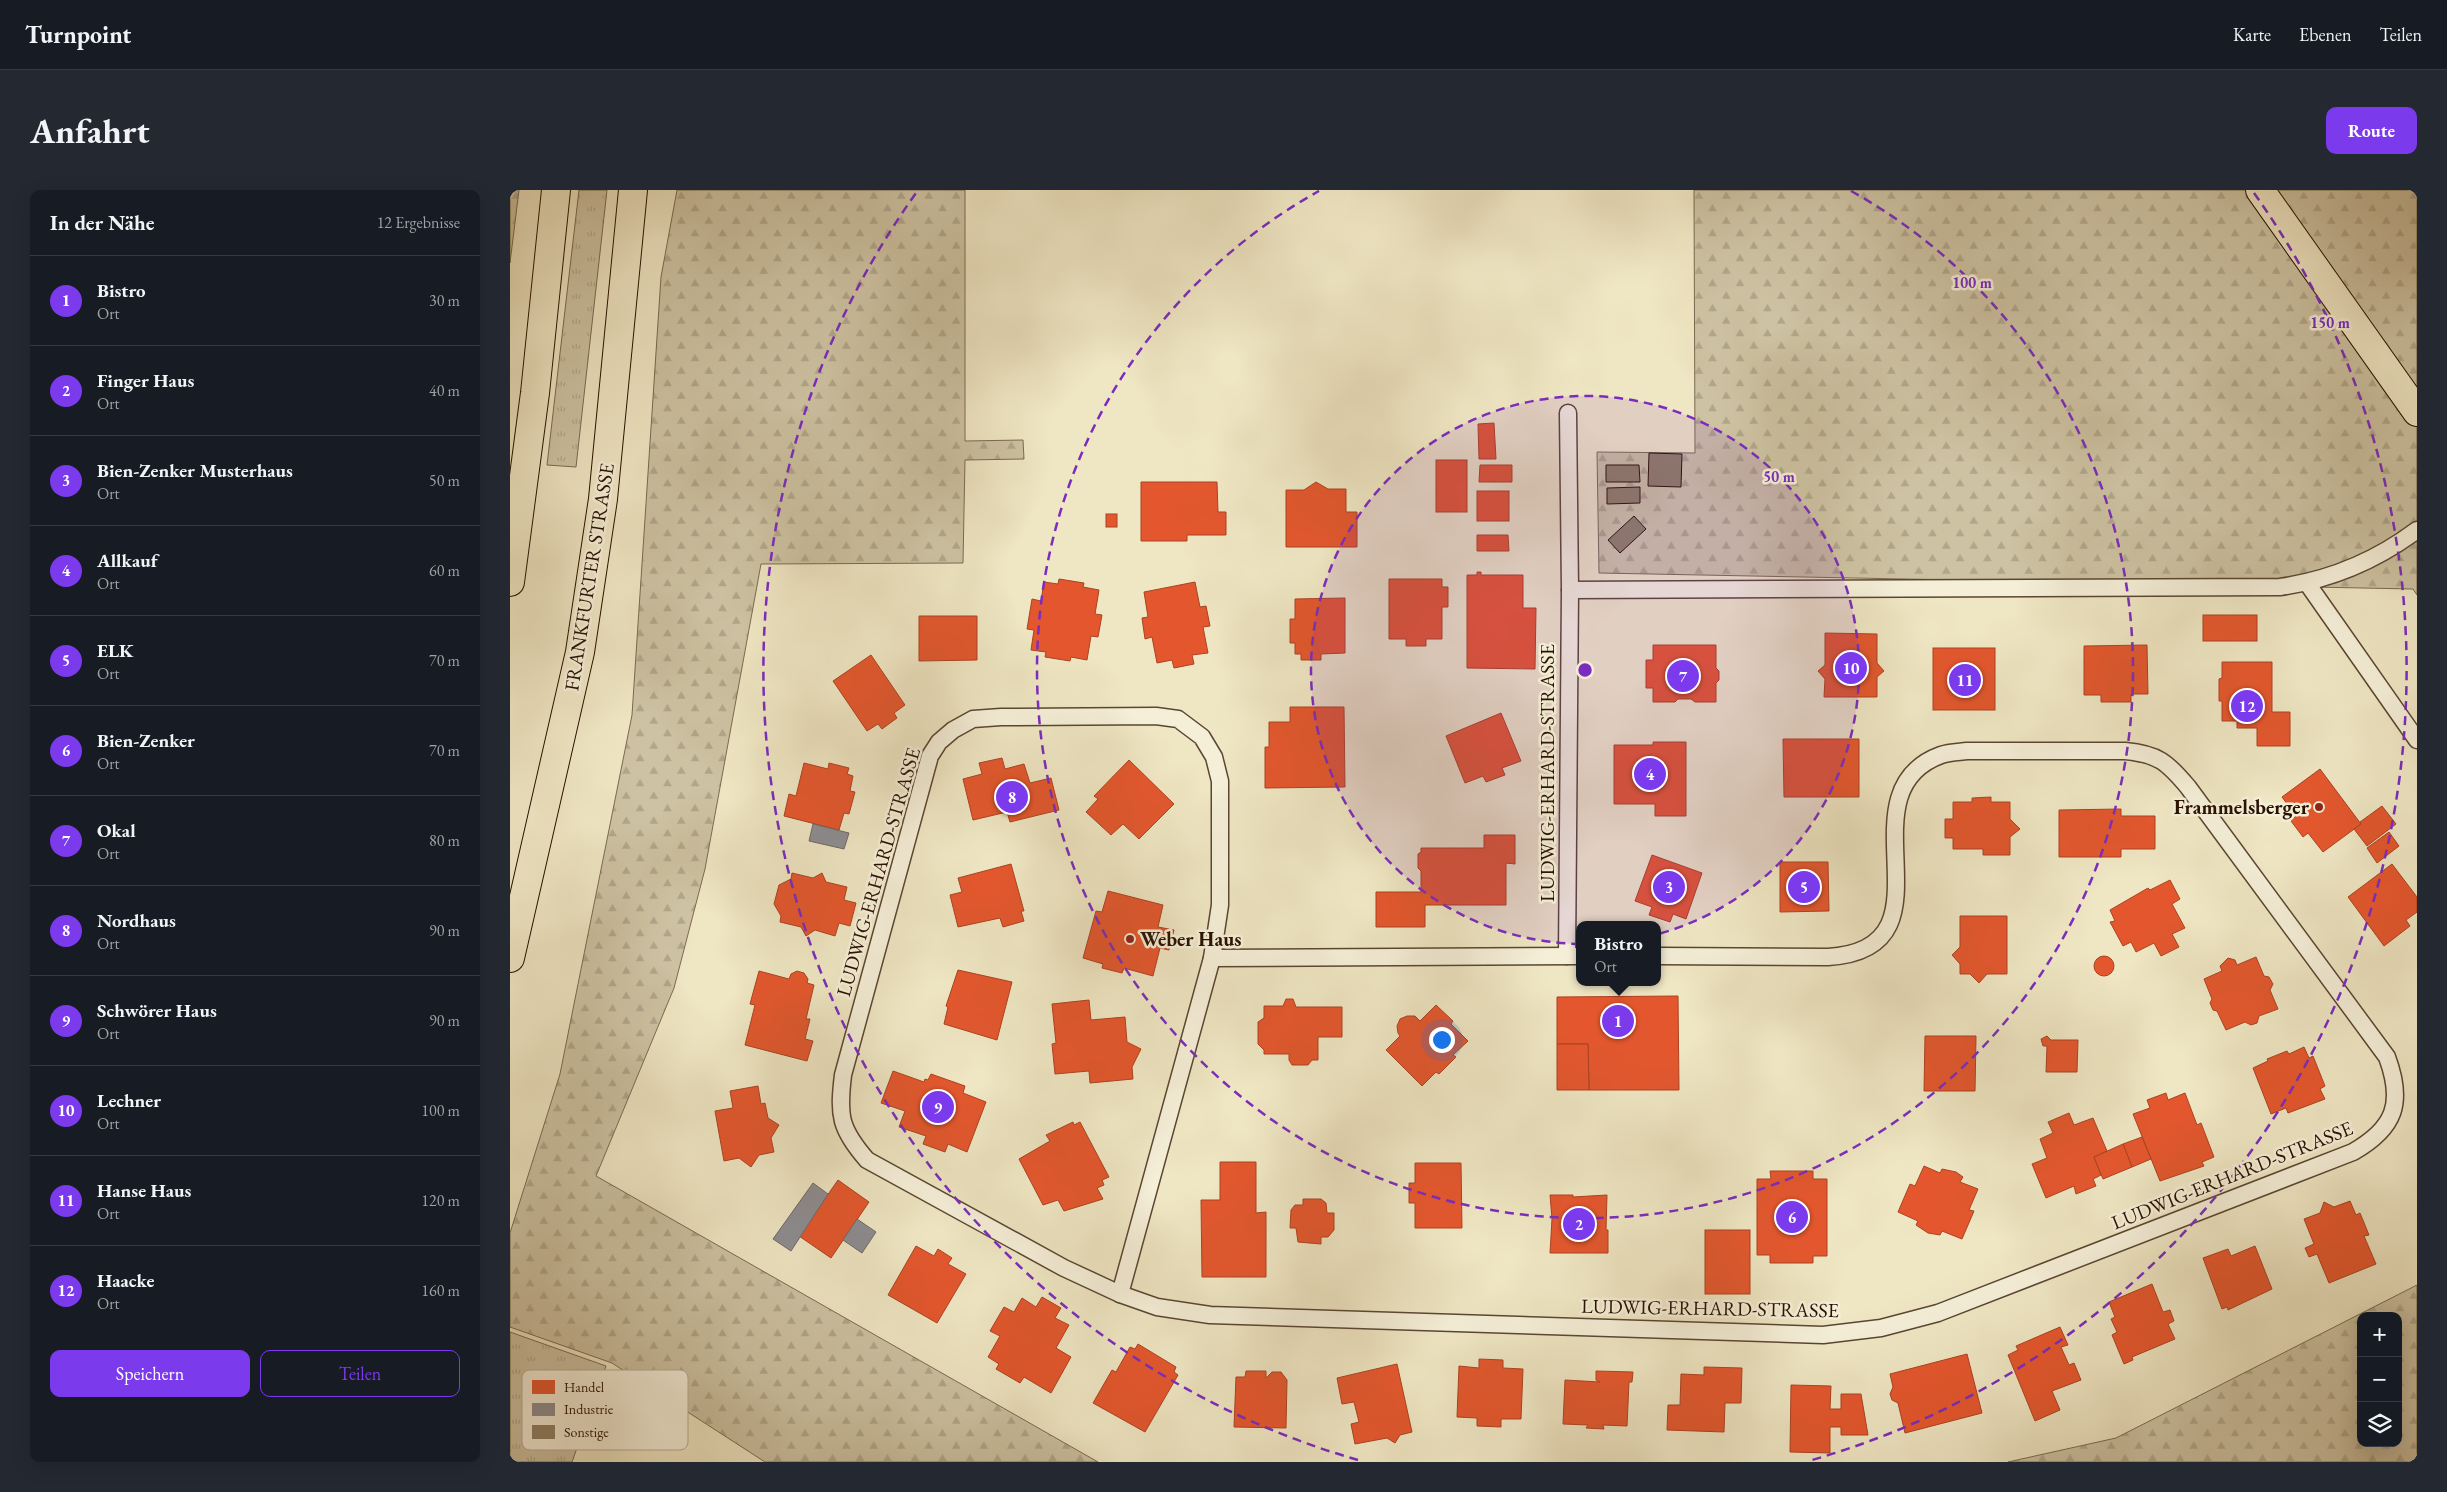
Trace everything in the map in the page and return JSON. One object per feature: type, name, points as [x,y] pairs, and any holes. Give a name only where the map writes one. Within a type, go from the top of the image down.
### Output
[{"type":"main road","points":[[510,582],[535,393],[556,190]]},
{"type":"main road","name":"FRANKFURTER STRASSE","points":[[510,958],[580,652],[604,499],[633,190]]},
{"type":"main road","points":[[2260,190],[2417,412]]},
{"type":"lane","name":"LUDWIG-ERHARD-STRASSE","points":[[1212,958],[1573,956],[1568,413]]},
{"type":"lane","points":[[1570,590],[2270,587],[2307,584],[2392,549],[2417,530]]},
{"type":"lane","points":[[2307,584],[2417,740]]},
{"type":"lane","name":"LUDWIG-ERHARD-STRASSE","points":[[1120,1294],[1212,958],[1220,905],[1220,781],[1214,757],[1202,737],[1178,720],[1156,716],[1001,717],[973,720],[953,730],[939,742],[930,756],[923,777],[843,1075],[840,1102],[843,1123],[850,1140],[867,1160],[1064,1268],[1120,1294],[1157,1306],[1210,1315],[1823,1335],[1881,1328],[1938,1313],[2353,1152],[2382,1133],[2390,1118],[2396,1099],[2395,1078],[2387,1057],[2188,787],[2171,766],[2146,753],[2125,750],[1968,750],[1942,754],[1924,763],[1907,780],[1898,798],[1895,814],[1895,904],[1884,935],[1869,948],[1850,955],[1828,957],[1661,956]]},
{"type":"green space","points":[[510,190],[519,190],[510,263]]},
{"type":"green space","points":[[579,190],[607,190],[576,467],[547,465]]},
{"type":"green space","points":[[677,190],[965,190],[965,441],[1023,440],[1024,459],[965,460],[963,563],[761,564],[705,869],[674,988],[596,1176],[1098,1462],[765,1462],[688,1412],[688,1370],[623,1370],[612,1363],[510,1327],[510,1233],[560,1074],[632,715],[661,277]]},
{"type":"green space","points":[[1694,190],[2417,190],[2417,595],[2413,589],[1599,573],[1597,452],[1695,453]]},
{"type":"green space","points":[[2417,1285],[2417,1462],[2008,1462],[2116,1438],[2357,1315],[2357,1447],[2402,1447],[2402,1312],[2364,1312]]},
{"type":"green space","points":[[510,1332],[606,1366],[605,1370],[522,1370],[522,1450],[576,1450],[572,1462],[510,1462]]},
{"type":"building: Handel","points":[[1494,423],[1496,459],[1479,459],[1478,424]]},
{"type":"building: Handel","points":[[1436,460],[1467,460],[1467,512],[1436,512]]},
{"type":"building: Handel","points":[[1480,465],[1512,465],[1512,482],[1479,482]]},
{"type":"building: Handel","points":[[1141,482],[1217,482],[1218,512],[1226,512],[1226,535],[1187,535],[1187,541],[1141,541]]},
{"type":"building: Handel","points":[[1316,482],[1328,489],[1346,489],[1346,512],[1357,512],[1357,547],[1286,547],[1286,490],[1304,490]]},
{"type":"building: Handel","points":[[1477,491],[1509,491],[1509,521],[1477,521]]},
{"type":"building: Handel","points":[[1106,514],[1117,514],[1117,527],[1106,527]]},
{"type":"building: Handel","points":[[1477,535],[1508,535],[1509,551],[1477,551]]},
{"type":"building: Handel","points":[[1477,572],[1481,572],[1481,575],[1523,575],[1523,608],[1536,608],[1535,669],[1467,668],[1467,575],[1477,575]]},
{"type":"building: Handel","points":[[1059,579],[1084,583],[1083,587],[1099,590],[1095,614],[1102,615],[1098,637],[1091,636],[1087,660],[1071,657],[1070,661],[1045,657],[1046,652],[1031,650],[1034,630],[1027,629],[1032,599],[1041,601],[1044,582],[1058,584]]},
{"type":"building: Handel","points":[[1389,579],[1442,579],[1442,587],[1448,587],[1448,607],[1442,607],[1442,639],[1426,639],[1426,646],[1406,646],[1406,639],[1389,639]]},
{"type":"building: Handel","points":[[1195,582],[1200,607],[1206,606],[1210,626],[1203,627],[1208,653],[1192,655],[1194,664],[1174,668],[1172,660],[1157,663],[1152,637],[1145,639],[1142,618],[1148,617],[1144,592]]},
{"type":"building: Handel","points":[[1345,598],[1345,653],[1321,654],[1321,660],[1301,660],[1301,654],[1295,654],[1295,643],[1290,643],[1290,619],[1295,619],[1295,599]]},
{"type":"building: Handel","points":[[2203,615],[2257,615],[2257,641],[2203,641]]},
{"type":"building: Handel","points":[[919,616],[977,616],[977,660],[919,661]]},
{"type":"building: Handel","points":[[1825,633],[1877,634],[1877,663],[1884,671],[1877,677],[1877,697],[1824,697],[1825,679],[1818,671],[1825,665]]},
{"type":"building: Handel","points":[[1653,645],[1716,645],[1716,668],[1719,671],[1719,680],[1716,683],[1716,702],[1695,702],[1691,699],[1678,699],[1675,702],[1653,702],[1653,688],[1646,688],[1646,660],[1653,660]]},
{"type":"building: Handel","points":[[2147,645],[2148,694],[2131,694],[2131,702],[2101,702],[2101,695],[2084,695],[2084,646]]},
{"type":"building: Handel","points":[[1933,648],[1995,648],[1995,710],[1933,710]]},
{"type":"building: Handel","points":[[871,655],[905,705],[894,713],[897,718],[882,729],[878,724],[867,731],[833,681]]},
{"type":"building: Handel","points":[[2222,662],[2272,662],[2272,712],[2290,712],[2290,746],[2257,746],[2257,728],[2237,728],[2237,721],[2222,721],[2222,701],[2219,701],[2219,679],[2222,678]]},
{"type":"building: Handel","points":[[1290,707],[1344,707],[1345,787],[1265,788],[1265,747],[1269,747],[1269,722],[1290,722]]},
{"type":"building: Handel","points":[[1501,713],[1521,761],[1502,768],[1505,775],[1486,782],[1483,776],[1465,783],[1446,736]]},
{"type":"building: Handel","points":[[1783,739],[1859,739],[1859,797],[1784,797]]},
{"type":"building: Handel","points":[[1653,742],[1686,742],[1686,816],[1655,816],[1655,804],[1614,804],[1614,745],[1653,745]]},
{"type":"building: Handel","points":[[1002,758],[1005,769],[1024,764],[1030,783],[1051,778],[1059,810],[1010,822],[1007,812],[973,820],[963,779],[982,774],[979,763]]},
{"type":"building: Handel","points":[[1129,760],[1174,804],[1139,839],[1123,824],[1111,835],[1086,812],[1098,799],[1094,796]]},
{"type":"building: Handel","points":[[804,763],[828,769],[829,763],[849,768],[847,774],[853,776],[850,791],[855,792],[849,814],[844,813],[839,830],[784,816],[789,794],[796,796]]},
{"type":"building: Handel","name":"Frammelsberger","points":[[2320,769],[2361,824],[2323,852],[2308,833],[2303,837],[2291,821],[2296,816],[2282,797]]},
{"type":"building: Handel","points":[[1991,797],[1991,802],[2010,802],[2010,819],[2020,829],[2010,837],[2010,855],[1983,855],[1983,849],[1953,849],[1953,838],[1945,838],[1945,819],[1953,819],[1953,802],[1972,802],[1972,798]]},
{"type":"building: Handel","points":[[2382,806],[2396,824],[2367,846],[2354,829],[2361,824],[2360,822]]},
{"type":"building: Handel","points":[[2121,809],[2121,816],[2155,816],[2155,849],[2121,849],[2121,857],[2059,857],[2059,810]]},
{"type":"building: Handel","points":[[2389,832],[2399,846],[2377,863],[2367,848]]},
{"type":"building: Handel","points":[[1484,835],[1515,835],[1515,864],[1506,863],[1506,905],[1425,905],[1425,927],[1376,927],[1376,892],[1421,892],[1421,871],[1418,868],[1418,854],[1421,852],[1421,848],[1484,848]]},
{"type":"building: Handel","points":[[1652,855],[1702,873],[1686,919],[1673,914],[1670,922],[1649,915],[1652,907],[1635,901]]},
{"type":"building: Handel","points":[[1780,862],[1828,862],[1829,911],[1780,912]]},
{"type":"building: Handel","points":[[1011,864],[1024,911],[1021,911],[1024,921],[1003,927],[1000,918],[958,927],[950,895],[962,892],[958,878]]},
{"type":"building: Handel","points":[[2392,864],[2417,897],[2417,912],[2406,920],[2410,926],[2384,946],[2348,897]]},
{"type":"building: Handel","points":[[792,873],[813,878],[822,873],[826,882],[847,887],[844,900],[856,903],[850,926],[839,923],[835,936],[815,930],[806,936],[801,927],[780,922],[781,916],[774,904],[779,885],[791,879]]},
{"type":"building: Handel","points":[[2170,880],[2180,899],[2172,904],[2185,928],[2172,934],[2179,947],[2161,956],[2154,943],[2136,952],[2131,942],[2123,946],[2110,922],[2115,921],[2110,910],[2148,888],[2150,890]]},
{"type":"building: Handel","name":"Weber Haus","points":[[1108,891],[1163,905],[1158,927],[1174,930],[1169,950],[1160,948],[1153,976],[1124,968],[1122,973],[1102,968],[1103,964],[1083,958],[1096,911],[1102,912]]},
{"type":"building: Handel","points":[[1960,916],[2007,916],[2007,974],[1987,974],[1979,983],[1970,974],[1960,974],[1960,964],[1952,955],[1960,947]]},
{"type":"building: Handel","points":[[2104,956],[2111,959],[2114,966],[2111,973],[2104,976],[2097,973],[2094,966],[2097,959]]},
{"type":"building: Handel","points":[[2256,957],[2264,976],[2269,977],[2273,984],[2270,990],[2278,1009],[2259,1016],[2257,1023],[2251,1025],[2245,1022],[2226,1030],[2217,1011],[2213,1010],[2210,1003],[2212,999],[2204,979],[2222,971],[2220,966],[2228,958],[2235,960],[2237,965]]},
{"type":"building: Handel","points":[[958,970],[1012,982],[997,1040],[944,1024],[948,1007],[946,1006]]},
{"type":"building: Handel","points":[[759,971],[789,979],[791,974],[797,971],[804,973],[808,979],[807,983],[814,985],[806,1019],[810,1019],[805,1039],[813,1041],[807,1061],[745,1045],[755,1005],[750,1004]]},
{"type":"building: Handel","points":[[1678,996],[1679,1090],[1589,1090],[1588,1044],[1557,1044],[1557,997]]},
{"type":"building: Handel","points":[[1286,999],[1293,999],[1296,1007],[1342,1007],[1342,1037],[1318,1037],[1318,1060],[1312,1060],[1308,1065],[1292,1065],[1289,1060],[1289,1054],[1264,1054],[1264,1050],[1258,1044],[1258,1022],[1264,1018],[1264,1006],[1283,1006]]},
{"type":"building: Handel","points":[[1089,1000],[1091,1020],[1125,1017],[1127,1042],[1141,1049],[1132,1067],[1133,1079],[1090,1083],[1089,1071],[1055,1074],[1052,1044],[1056,1043],[1052,1004]]},
{"type":"building: Handel","points":[[1436,1005],[1453,1021],[1451,1024],[1468,1041],[1453,1055],[1456,1057],[1439,1074],[1436,1072],[1422,1086],[1386,1050],[1400,1036],[1397,1026],[1400,1019],[1407,1016],[1415,1016],[1420,1021]]},
{"type":"building: Handel","points":[[1925,1036],[1976,1036],[1975,1091],[1924,1091]]},
{"type":"building: Handel","points":[[2047,1036],[2051,1040],[2078,1040],[2077,1072],[2046,1072],[2047,1046],[2043,1046],[2041,1039]]},
{"type":"building: Handel","points":[[1557,1044],[1588,1044],[1589,1090],[1557,1090]]},
{"type":"building: Handel","points":[[2304,1047],[2309,1058],[2313,1056],[2325,1086],[2320,1089],[2325,1099],[2288,1113],[2286,1108],[2271,1114],[2253,1068],[2268,1061],[2267,1059],[2287,1051],[2289,1054]]},
{"type":"building: Handel","points":[[893,1071],[924,1082],[925,1079],[928,1080],[931,1074],[965,1086],[963,1093],[986,1102],[967,1152],[948,1144],[945,1152],[923,1144],[926,1136],[899,1127],[905,1111],[881,1103]]},
{"type":"building: Handel","points":[[758,1086],[761,1104],[765,1103],[768,1118],[779,1125],[771,1138],[774,1152],[759,1155],[751,1167],[739,1158],[724,1161],[715,1111],[733,1108],[730,1091]]},
{"type":"building: Handel","points":[[2166,1093],[2168,1100],[2185,1093],[2197,1125],[2201,1123],[2214,1157],[2202,1162],[2204,1166],[2160,1181],[2133,1114],[2150,1108],[2147,1100]]},
{"type":"building: Handel","points":[[2069,1113],[2074,1125],[2093,1118],[2107,1151],[2094,1157],[2101,1175],[2093,1179],[2096,1186],[2076,1194],[2074,1186],[2046,1198],[2032,1164],[2047,1158],[2040,1139],[2053,1133],[2048,1122]]},
{"type":"building: Handel","points":[[1073,1122],[1074,1125],[1080,1122],[1109,1177],[1102,1180],[1104,1185],[1097,1188],[1103,1199],[1064,1211],[1058,1200],[1043,1205],[1019,1159],[1050,1141],[1046,1135]]},
{"type":"building: Handel","points":[[2142,1137],[2151,1159],[2132,1167],[2123,1144]]},
{"type":"building: Handel","points":[[2123,1144],[2132,1167],[2103,1179],[2094,1157]]},
{"type":"building: Handel","points":[[1220,1162],[1256,1162],[1256,1213],[1266,1212],[1266,1277],[1202,1277],[1201,1200],[1220,1200]]},
{"type":"building: Handel","points":[[1415,1163],[1461,1163],[1462,1228],[1415,1228],[1415,1203],[1409,1203],[1409,1183],[1415,1183]]},
{"type":"building: Handel","points":[[1924,1166],[1940,1173],[1942,1169],[1956,1172],[1963,1177],[1960,1182],[1978,1189],[1969,1210],[1974,1211],[1962,1239],[1942,1231],[1940,1235],[1928,1233],[1916,1225],[1918,1221],[1898,1212],[1910,1184],[1915,1186]]},
{"type":"building: Handel","points":[[1770,1171],[1813,1171],[1813,1179],[1827,1179],[1827,1256],[1813,1256],[1813,1263],[1770,1263],[1770,1255],[1757,1255],[1757,1179],[1771,1179]]},
{"type":"building: Handel","points":[[838,1180],[869,1202],[831,1258],[799,1236]]},
{"type":"building: Handel","points":[[1550,1195],[1573,1195],[1573,1197],[1607,1195],[1606,1230],[1608,1230],[1608,1253],[1550,1253],[1552,1219]]},
{"type":"building: Handel","points":[[1303,1199],[1321,1199],[1326,1203],[1327,1213],[1334,1213],[1334,1230],[1328,1237],[1321,1237],[1321,1244],[1298,1242],[1296,1228],[1290,1228],[1291,1210],[1295,1205],[1303,1205]]},
{"type":"building: Handel","points":[[2350,1201],[2356,1215],[2360,1213],[2369,1235],[2364,1236],[2376,1264],[2329,1283],[2317,1254],[2309,1257],[2305,1248],[2314,1244],[2304,1219],[2320,1213],[2324,1202],[2334,1207]]},
{"type":"building: Handel","points":[[1705,1230],[1750,1230],[1750,1294],[1705,1294]]},
{"type":"building: Handel","points":[[916,1246],[934,1256],[938,1249],[952,1258],[948,1264],[966,1274],[937,1323],[888,1295]]},
{"type":"building: Handel","points":[[2255,1246],[2272,1289],[2228,1310],[2227,1307],[2222,1309],[2203,1258],[2228,1249],[2231,1256]]},
{"type":"building: Handel","points":[[2152,1284],[2163,1312],[2170,1310],[2174,1321],[2168,1324],[2175,1339],[2132,1357],[2133,1360],[2124,1364],[2112,1335],[2117,1332],[2111,1319],[2115,1317],[2109,1302]]},
{"type":"building: Handel","points":[[1042,1297],[1061,1308],[1055,1318],[1069,1325],[1056,1348],[1071,1357],[1051,1393],[1024,1377],[1020,1383],[996,1369],[999,1364],[988,1357],[1000,1336],[990,1331],[1004,1307],[1014,1312],[1022,1298],[1036,1307]]},
{"type":"building: Handel","points":[[2060,1327],[2068,1345],[2061,1347],[2069,1365],[2074,1363],[2081,1380],[2052,1391],[2060,1410],[2035,1421],[2008,1355],[2018,1350],[2016,1346]]},
{"type":"building: Handel","points":[[1138,1344],[1176,1367],[1174,1372],[1178,1375],[1145,1432],[1093,1403],[1112,1370],[1116,1372],[1130,1347],[1135,1349]]},
{"type":"building: Handel","points":[[1967,1354],[1982,1413],[1905,1433],[1898,1403],[1892,1400],[1890,1394],[1893,1387],[1890,1374]]},
{"type":"building: Handel","points":[[1479,1359],[1503,1360],[1503,1368],[1523,1369],[1521,1419],[1501,1419],[1501,1427],[1477,1426],[1477,1418],[1457,1417],[1459,1366],[1479,1368]]},
{"type":"building: Handel","points":[[1397,1364],[1412,1432],[1400,1435],[1395,1443],[1387,1438],[1355,1444],[1351,1424],[1359,1422],[1354,1402],[1342,1404],[1337,1378]]},
{"type":"building: Handel","points":[[1704,1367],[1742,1368],[1741,1403],[1725,1403],[1724,1432],[1667,1430],[1668,1405],[1680,1405],[1681,1374],[1704,1375]]},
{"type":"building: Handel","points":[[1246,1371],[1266,1371],[1266,1378],[1272,1372],[1281,1372],[1287,1380],[1286,1428],[1234,1427],[1236,1377],[1245,1377]]},
{"type":"building: Handel","points":[[1596,1371],[1633,1372],[1632,1382],[1629,1382],[1627,1426],[1603,1425],[1604,1429],[1586,1428],[1588,1425],[1563,1424],[1565,1380],[1600,1382],[1596,1380]]},
{"type":"building: Handel","points":[[1791,1385],[1831,1386],[1830,1409],[1841,1409],[1841,1394],[1861,1394],[1868,1435],[1841,1435],[1841,1427],[1830,1427],[1830,1453],[1790,1452]]},
{"type":"building: Industrie","points":[[813,824],[849,833],[844,849],[809,841]]},
{"type":"building: Industrie","points":[[813,1183],[828,1194],[791,1251],[773,1239]]},
{"type":"building: Industrie","points":[[857,1219],[876,1232],[862,1253],[843,1240]]},
{"type":"building: Sonstige","points":[[1649,453],[1682,454],[1681,487],[1648,486]]},
{"type":"building: Sonstige","points":[[1606,465],[1639,465],[1640,482],[1606,482]]},
{"type":"building: Sonstige","points":[[1640,487],[1640,503],[1607,504],[1607,488]]},
{"type":"building: Sonstige","points":[[1634,516],[1646,529],[1620,553],[1608,540]]},
{"type":"place","name":"Lechner","points":[[1851,668]]},
{"type":"place","name":"Okal","points":[[1683,676]]},
{"type":"place","name":"Hanse Haus","points":[[1965,680]]},
{"type":"place","name":"Haacke","points":[[2247,706]]},
{"type":"place","name":"Allkauf","points":[[1650,774]]},
{"type":"place","name":"Nordhaus","points":[[1012,797]]},
{"type":"place","name":"Frammelsberger","points":[[2319,807]]},
{"type":"place","name":"Bien-Zenker Musterhaus","points":[[1669,887]]},
{"type":"place","name":"ELK","points":[[1804,887]]},
{"type":"place","name":"Weber Haus","points":[[1130,939]]},
{"type":"place","name":"Bistro","points":[[1618,1021]]},
{"type":"place","name":"Schwörer Haus","points":[[938,1107]]},
{"type":"place","name":"Bien-Zenker","points":[[1792,1217]]},
{"type":"place","name":"Finger Haus","points":[[1579,1224]]}]
